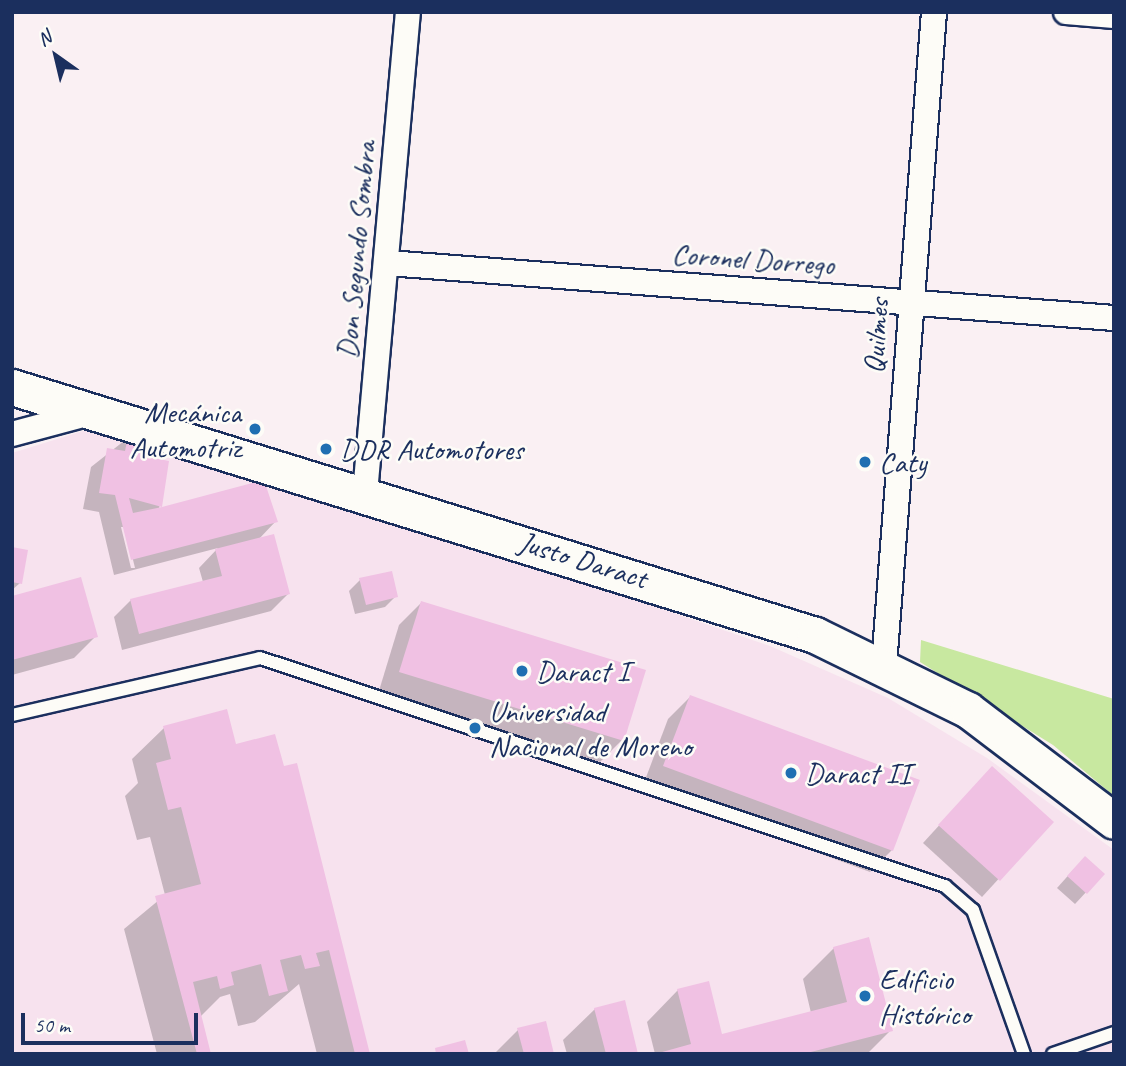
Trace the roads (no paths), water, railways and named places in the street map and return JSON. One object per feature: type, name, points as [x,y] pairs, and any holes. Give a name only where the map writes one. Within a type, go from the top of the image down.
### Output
[{"type":"street","name":"Don Segundo Sombra","points":[[365,493],[388,262],[408,12]]},
{"type":"street","name":"Quilmes","points":[[884,665],[934,12]]},
{"type":"street","points":[[1066,12],[1114,16]]},
{"type":"street","name":"Coronel Dorrego","points":[[388,262],[1114,318]]},
{"type":"street","name":"Justo Daract","points":[[12,387],[751,612],[884,665],[968,710],[1114,821]]},
{"type":"street","points":[[12,434],[94,411]]},
{"type":"lane","points":[[12,715],[260,658],[945,886],[973,910],[1024,1054]]},
{"type":"lane","points":[[1053,1054],[1114,1033]]},
{"type":"place","name":"Mecánica Automotriz","points":[[255,429]]},
{"type":"place","name":"DDR Automotores","points":[[326,449]]},
{"type":"place","name":"Caty","points":[[865,462]]},
{"type":"place","name":"Daract I","points":[[522,671]]},
{"type":"place","name":"Universidad Nacional de Moreno","points":[[475,728]]},
{"type":"place","name":"Daract II","points":[[791,773]]},
{"type":"place","name":"Edificio Histórico","points":[[865,996]]}]
